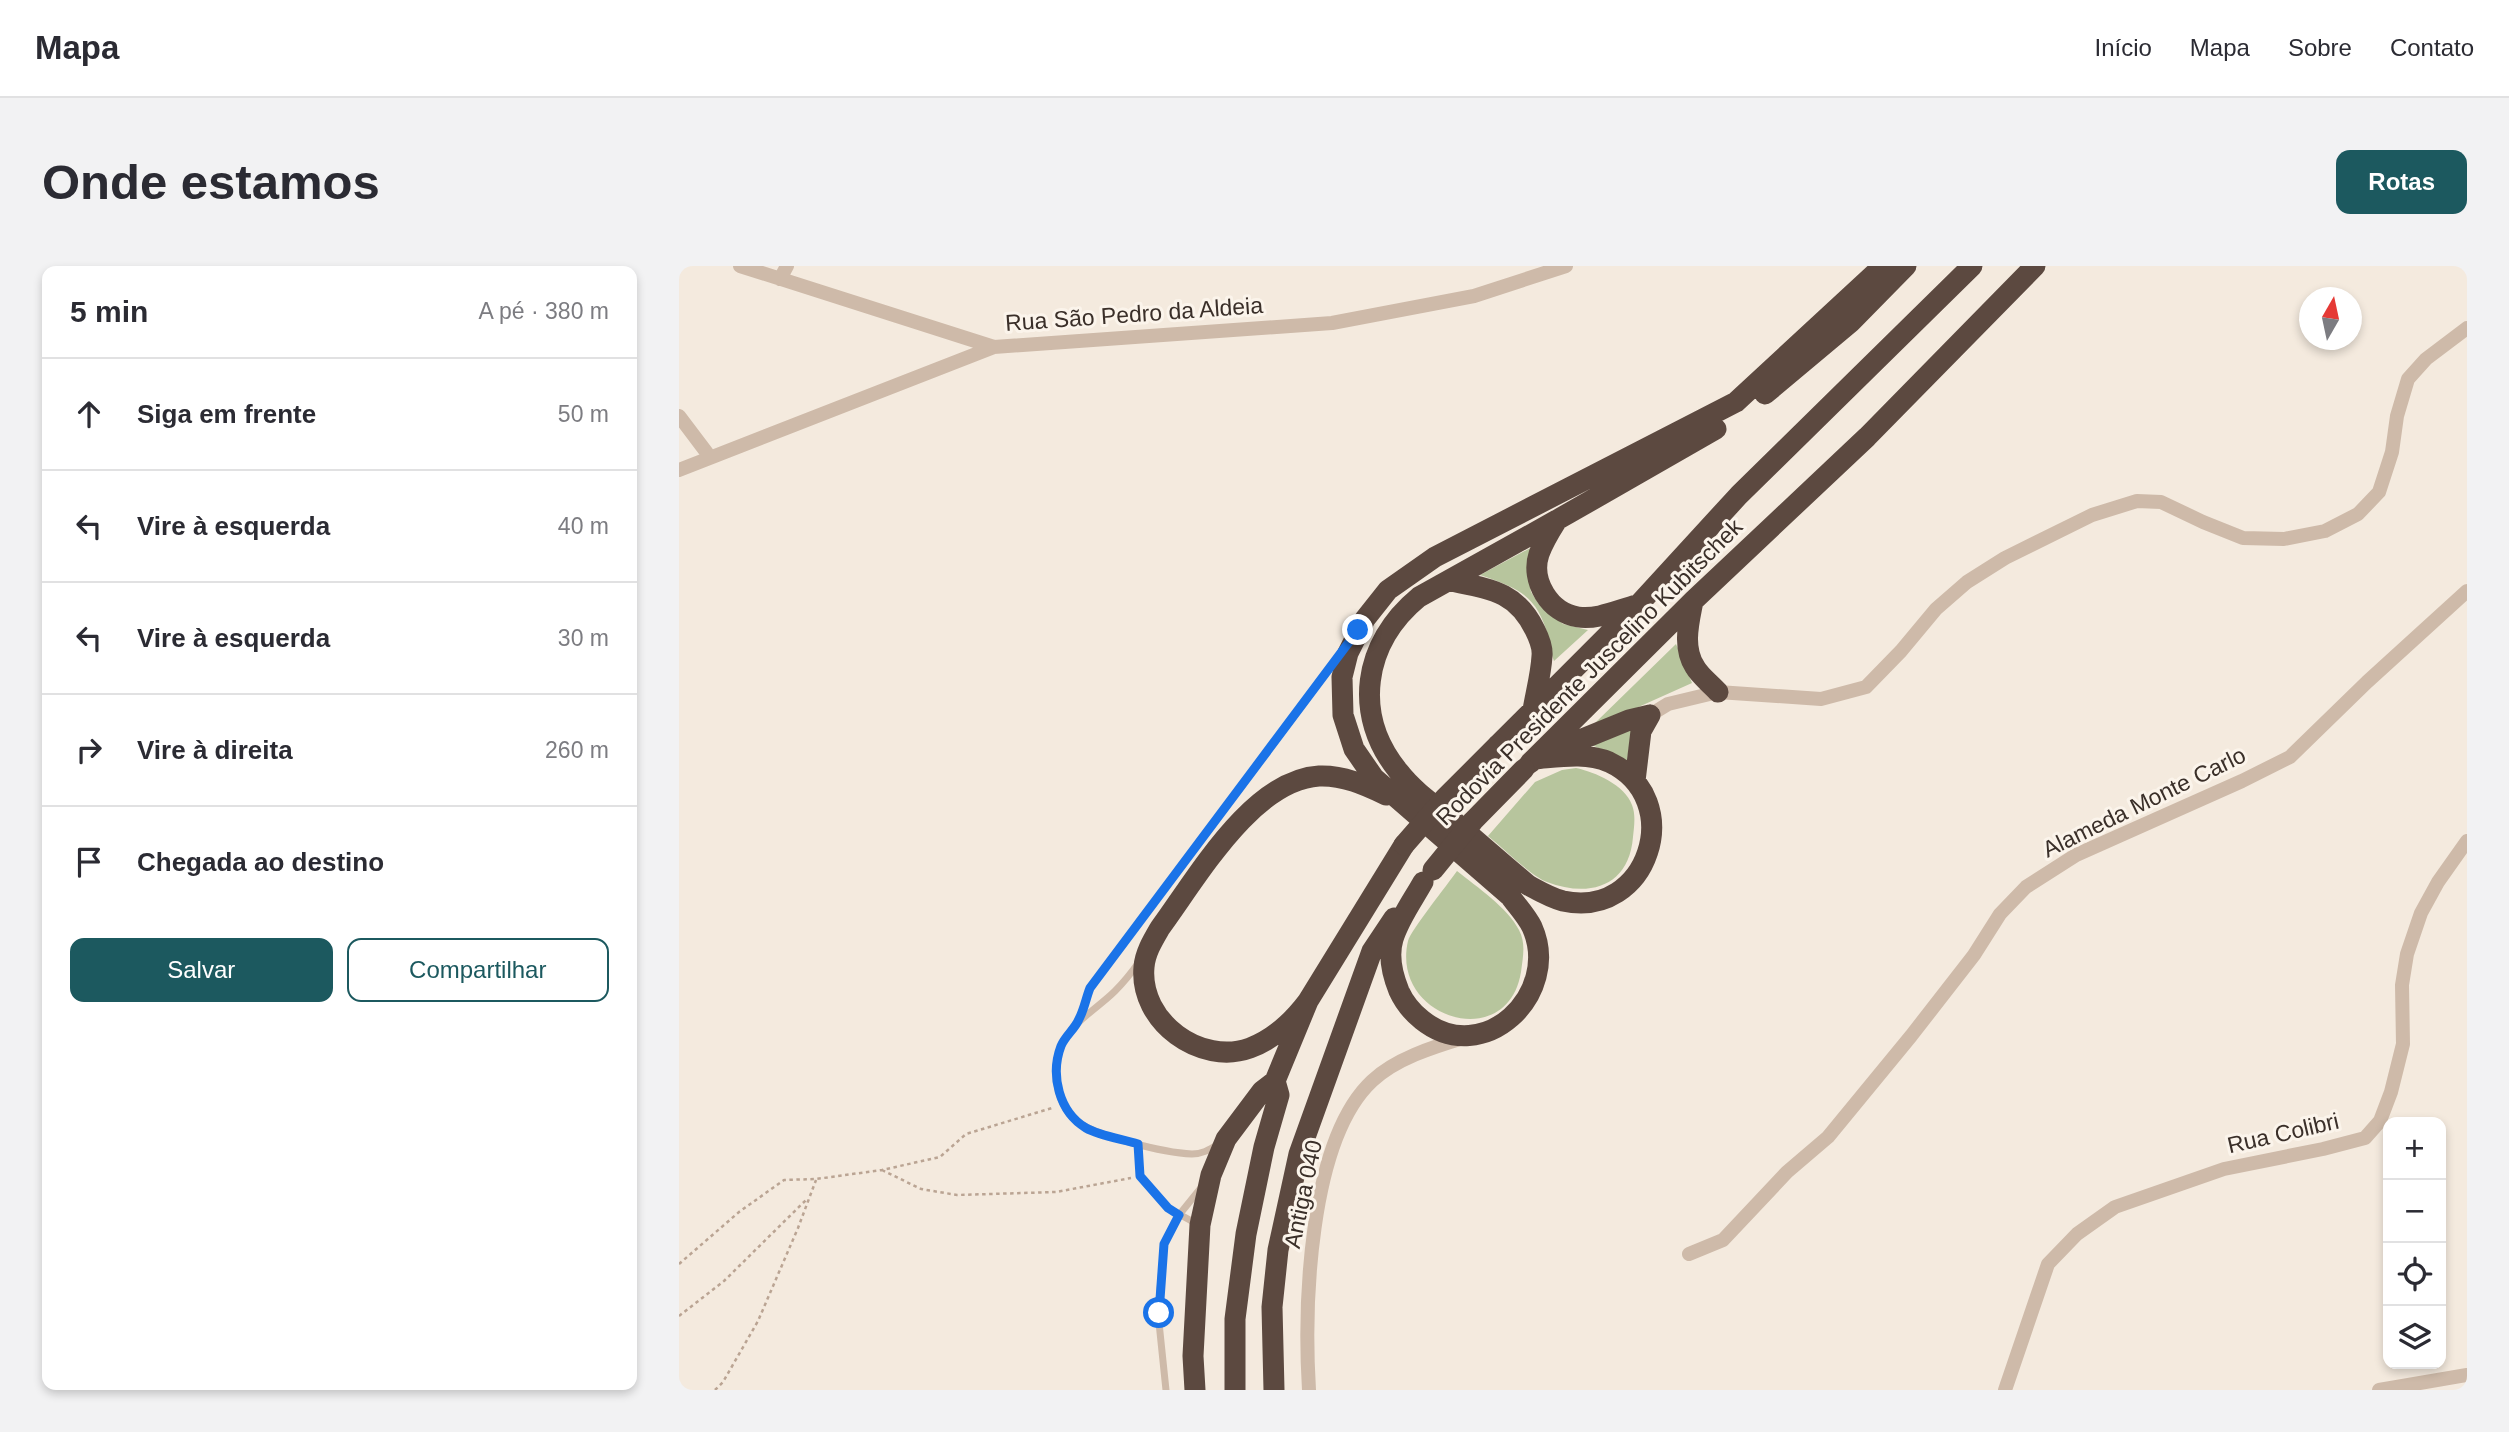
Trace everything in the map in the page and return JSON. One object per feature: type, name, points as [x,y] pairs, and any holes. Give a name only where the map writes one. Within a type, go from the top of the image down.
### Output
[{"type":"highway","points":[[1428,876],[1393,940],[1391,962],[1401,995],[1417,1016],[1436,1030],[1468,1037],[1494,1029],[1519,1010],[1533,989],[1538,966],[1536,939],[1531,926],[1510,896],[1398,800],[1367,769],[1354,749],[1341,703],[1342,677],[1348,653],[1370,611],[1388,590],[1435,557],[1736,402],[1883,266]]},
{"type":"highway","points":[[1529,764],[1576,756],[1593,757],[1610,763],[1635,781],[1645,795],[1651,812],[1652,836],[1644,863],[1634,879],[1617,893],[1586,902],[1563,901],[1528,886],[1408,782],[1391,761],[1377,736],[1370,706],[1370,674],[1375,656],[1394,622],[1419,597],[1744,413],[1851,322],[1906,266]]},
{"type":"highway","name":"Rodovia Presidente Juscelino Kubitschek","points":[[1235,1390],[1235,1319],[1246,1234],[1264,1147],[1279,1095],[1275,1080],[1308,1001],[1404,845],[1445,798],[1639,604],[1739,495],[1972,266]]},
{"type":"highway","name":"Rodovia Presidente Juscelino Kubitschek","points":[[1273,1390],[1272,1307],[1278,1250],[1299,1154],[1372,951],[1391,922],[1473,821],[1693,601],[1867,437],[2033,267]]},
{"type":"highway","points":[[1556,520],[1538,555],[1536,572],[1540,586],[1555,607],[1569,615],[1586,617],[1639,604]]},
{"type":"highway","points":[[1451,580],[1496,591],[1516,602],[1525,613],[1539,639],[1542,653],[1533,710]]},
{"type":"highway","points":[[1693,601],[1687,645],[1691,660],[1696,670],[1718,691]]},
{"type":"highway","points":[[1635,781],[1641,731],[1650,715]]},
{"type":"highway","points":[[1529,764],[1629,720],[1650,715]]},
{"type":"highway","points":[[1308,1001],[1277,1033],[1250,1048],[1221,1052],[1199,1049],[1172,1031],[1150,1000],[1144,978],[1147,953],[1160,928],[1232,830],[1275,790],[1295,780],[1320,776],[1359,783],[1398,800]]},
{"type":"highway","points":[[1195,1390],[1193,1356],[1200,1225],[1211,1175],[1226,1139],[1262,1091],[1275,1080]]},
{"type":"street","points":[[740,266],[783,272],[994,346]]},
{"type":"street","name":"Rua São Pedro da Aldeia","points":[[679,470],[994,346],[1332,323],[1474,296],[1566,266]]},
{"type":"street","points":[[1650,715],[1668,704],[1718,691],[1821,698],[1866,687],[1936,609],[1967,582],[2005,558],[2092,515],[2137,501],[2161,502],[2243,538],[2284,539],[2325,531],[2358,514],[2379,492],[2392,452],[2397,416],[2408,379],[2426,359],[2467,328]]},
{"type":"street","points":[[679,416],[710,457]]},
{"type":"street","name":"Alameda Monte Carlo","points":[[1689,1254],[1723,1240],[1787,1172],[1828,1137],[1974,955],[2000,914],[2026,887],[2076,855],[2290,757],[2467,591]]},
{"type":"street","name":"Rua Colibri","points":[[2005,1390],[2048,1264],[2077,1234],[2115,1208],[2224,1169],[2365,1138],[2380,1121],[2392,1093],[2403,1044],[2402,985],[2407,954],[2421,912],[2467,841]]},
{"type":"street","name":"Antiga 040","points":[[1309,1390],[1306,1347],[1313,1239],[1327,1171],[1340,1128],[1370,1082],[1385,1071],[1442,1044],[1468,1037]]},
{"type":"street","points":[[2379,1390],[2401,1389],[2467,1375]]},
{"type":"lane","points":[[1079,1021],[1090,988],[1358,630]]},
{"type":"lane","points":[[1147,953],[1115,991],[1079,1021],[1062,1044],[1056,1061],[1057,1084],[1063,1104],[1073,1118],[1087,1129],[1138,1144],[1194,1154],[1207,1151],[1226,1139]]},
{"type":"lane","points":[[1138,1144],[1140,1176],[1168,1208],[1200,1225]]},
{"type":"lane","points":[[1165,1390],[1159,1313],[1164,1244],[1179,1215],[1211,1175]]},
{"type":"path","points":[[679,1264],[739,1212],[784,1180],[816,1179],[882,1170],[940,1157],[966,1134],[1063,1104]]},
{"type":"path","points":[[882,1170],[921,1189],[957,1195],[1056,1192],[1140,1176]]},
{"type":"path","points":[[715,1390],[723,1382],[758,1321],[816,1179]]},
{"type":"path","points":[[679,1316],[724,1281],[810,1197]]},
{"type":"green space","points":[[1536,545],[1528,571],[1531,592],[1538,603],[1563,624],[1588,630],[1554,661],[1544,624],[1532,603],[1516,590],[1480,575]]},
{"type":"green space","points":[[1676,644],[1692,683],[1596,726],[1594,724]]},
{"type":"green space","points":[[1632,727],[1627,761],[1592,745]]},
{"type":"green space","points":[[1576,768],[1600,776],[1623,791],[1634,813],[1630,854],[1624,867],[1615,877],[1592,888],[1563,887],[1540,879],[1488,836],[1535,782],[1562,770]]},
{"type":"green space","points":[[1457,871],[1507,914],[1519,930],[1523,945],[1521,972],[1512,997],[1495,1013],[1475,1019],[1453,1016],[1432,1007],[1416,990],[1407,968],[1408,941],[1411,935]]},
{"type":"route","points":[[1159,1313],[1164,1244],[1179,1215],[1168,1208],[1140,1176],[1138,1144],[1087,1129],[1073,1118],[1063,1104],[1057,1084],[1056,1061],[1062,1044],[1079,1021],[1090,988],[1358,630]]}]
